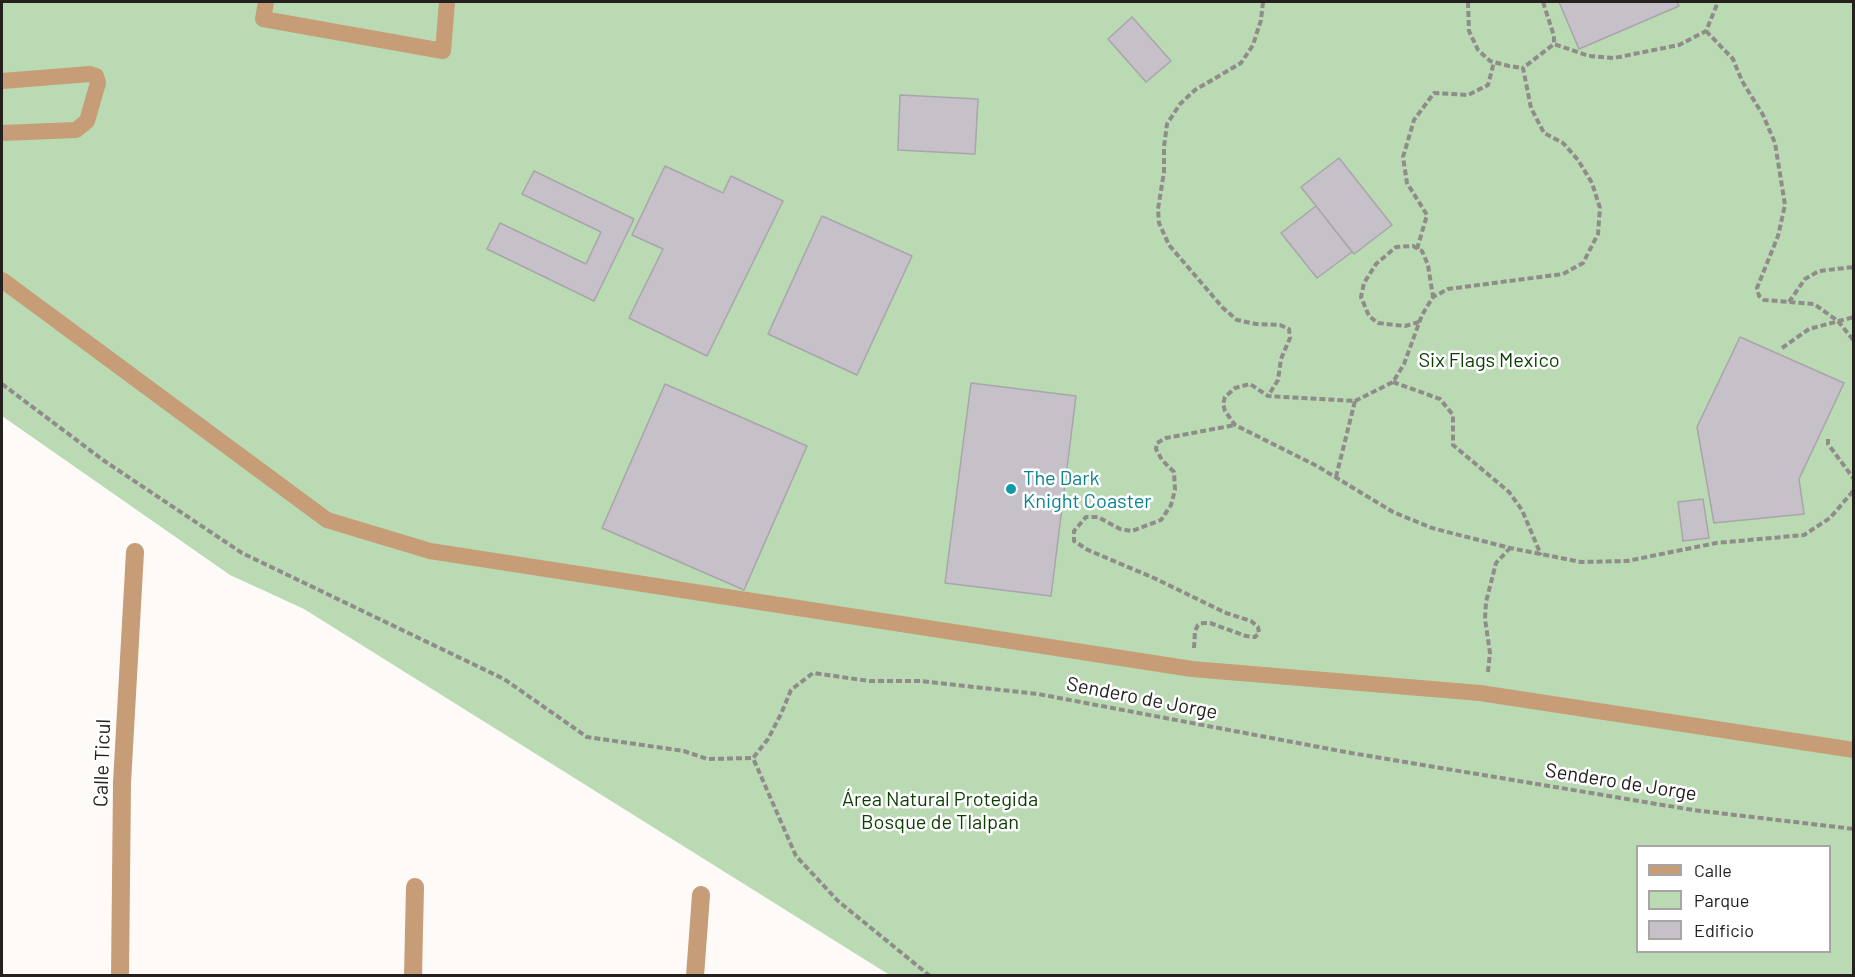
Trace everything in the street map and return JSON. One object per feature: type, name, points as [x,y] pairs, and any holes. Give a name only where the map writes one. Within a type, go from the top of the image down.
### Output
[{"type":"street","name":"Calle Ticul","points":[[120,975],[122,783],[135,552]]},
{"type":"street","points":[[413,975],[415,887]]},
{"type":"street","points":[[695,975],[701,895]]},
{"type":"lane","points":[[266,2],[263,19],[443,51],[447,2]]},
{"type":"lane","points":[[2,81],[90,74],[96,76],[98,83],[87,121],[76,130],[2,133]]},
{"type":"lane","points":[[2,280],[327,520],[430,551],[1192,669],[1480,693],[1854,750]]},
{"type":"path","points":[[1263,2],[1261,20],[1253,45],[1241,63],[1195,90],[1180,104],[1167,124],[1164,172],[1158,209],[1159,223],[1169,245],[1223,308],[1237,320],[1280,325],[1289,329],[1290,338],[1281,359],[1278,380],[1268,396]]},
{"type":"path","points":[[1468,2],[1469,31],[1478,50],[1494,62],[1523,68],[1554,44]]},
{"type":"path","points":[[1543,2],[1552,29],[1554,44]]},
{"type":"path","points":[[1554,44],[1589,56],[1614,58],[1679,45],[1706,31],[1718,2]]},
{"type":"path","points":[[1706,31],[1733,59],[1775,143],[1785,205],[1778,236],[1758,288],[1759,296],[1764,300],[1814,304],[1838,321],[1854,341]]},
{"type":"path","points":[[1417,249],[1427,215],[1407,183],[1403,156],[1414,120],[1434,93],[1468,95],[1488,85],[1494,62]]},
{"type":"path","points":[[1523,68],[1531,108],[1544,133],[1563,143],[1593,183],[1600,208],[1598,234],[1583,263],[1563,274],[1448,289],[1433,297],[1419,322],[1404,364],[1393,381],[1355,401],[1268,396],[1250,384],[1235,388],[1225,397],[1223,404],[1235,425],[1336,477],[1402,516],[1432,528],[1540,555],[1581,562],[1627,561],[1716,543],[1804,535],[1830,518],[1854,490]]},
{"type":"path","points":[[1419,322],[1405,326],[1378,323],[1369,316],[1361,297],[1364,283],[1376,264],[1396,247],[1413,246],[1422,251],[1428,265],[1433,297]]},
{"type":"path","points":[[1789,302],[1805,279],[1819,271],[1854,267]]},
{"type":"path","points":[[1782,348],[1809,329],[1854,317]]},
{"type":"path","points":[[1393,381],[1440,399],[1453,415],[1454,445],[1509,492],[1522,510],[1540,555]]},
{"type":"path","points":[[2,384],[103,460],[242,553],[504,679],[587,737],[684,751],[707,759],[753,758],[796,856],[838,901],[930,975]]},
{"type":"path","points":[[1336,477],[1355,401]]},
{"type":"path","points":[[1192,669],[1195,631],[1198,625],[1203,622],[1210,623],[1255,637],[1259,633],[1258,627],[1251,621],[1226,613],[1154,578],[1088,550],[1074,541],[1074,531],[1086,517],[1098,517],[1120,529],[1132,531],[1161,520],[1171,505],[1175,490],[1174,472],[1162,460],[1156,449],[1157,443],[1166,438],[1235,425]]},
{"type":"path","points":[[1828,439],[1828,444],[1854,479]]},
{"type":"path","points":[[1480,693],[1489,670],[1486,602],[1497,563],[1510,548]]},
{"type":"path","name":"Sendero de Jorge","points":[[753,758],[768,739],[791,690],[813,673],[870,681],[921,681],[1038,694],[1351,753],[1681,808],[1854,829]]},
{"type":"green space","name":"Six Flags Mexico","points":[[2,2],[1853,2],[1853,975],[887,975],[304,609],[230,575],[2,416]]},
{"type":"building","points":[[1559,2],[1677,2],[1679,6],[1579,49]]},
{"type":"building","points":[[1132,17],[1171,61],[1146,82],[1108,39]]},
{"type":"building","points":[[900,95],[978,99],[975,154],[898,150]]},
{"type":"building","points":[[1339,158],[1392,225],[1354,254],[1301,187]]},
{"type":"building","points":[[665,166],[723,193],[731,176],[783,201],[707,356],[629,318],[663,249],[632,235]]},
{"type":"building","points":[[534,171],[634,219],[594,301],[487,249],[500,223],[586,264],[601,232],[522,194]]},
{"type":"building","points":[[1316,206],[1352,252],[1317,278],[1281,233]]},
{"type":"building","points":[[822,216],[912,256],[857,375],[768,334]]},
{"type":"building","points":[[1740,337],[1844,383],[1799,479],[1804,514],[1714,523],[1697,427]]},
{"type":"building","name":"The Dark Knight Coaster","points":[[971,383],[1076,396],[1051,596],[945,583]]},
{"type":"building","points":[[665,384],[807,446],[744,590],[602,528]]},
{"type":"building","points":[[1703,499],[1709,538],[1683,541],[1678,502]]},
{"type":"place","name":"The Dark Knight Coaster","points":[[1011,489]]},
{"type":"park label","name":"Área Natural Protegida Bosque de Tlalpan","points":[[940,810]]}]
